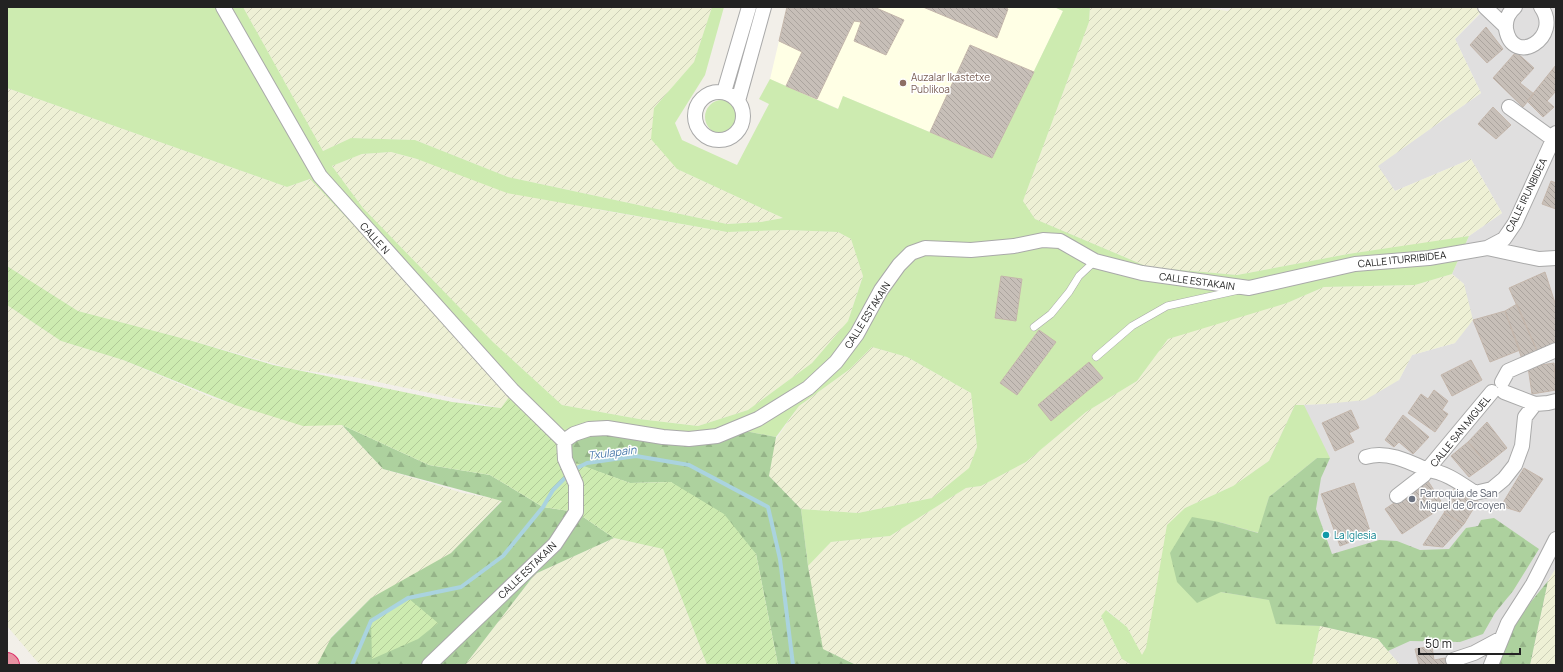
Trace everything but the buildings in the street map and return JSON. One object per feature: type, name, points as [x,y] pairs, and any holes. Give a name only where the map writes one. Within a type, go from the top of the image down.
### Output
[{"type":"street","name":"CALLE N","points":[[223,7],[320,176],[512,390],[564,441]]},
{"type":"street","points":[[724,92],[749,7]]},
{"type":"street","points":[[738,101],[764,7]]},
{"type":"street","points":[[1485,7],[1506,27]]},
{"type":"street","points":[[1516,7],[1510,12],[1506,20],[1508,35],[1514,43],[1528,48],[1536,46],[1553,31],[1550,19],[1542,8]]},
{"type":"street","points":[[716,92],[724,92],[738,101],[742,107],[744,120],[738,133],[731,138],[723,141],[714,140],[706,137],[700,131],[696,124],[695,116],[697,107],[701,100],[716,92]]},
{"type":"street","points":[[1509,107],[1554,136]]},
{"type":"street","name":"CALLE IRUNBIDEA","points":[[1487,248],[1504,239],[1515,223],[1554,136]]},
{"type":"street","name":"CALLE ESTAKAIN","points":[[429,665],[555,544],[576,512],[576,484],[565,459],[564,441],[574,434],[589,429],[607,428],[663,437],[689,439],[717,436],[758,419],[808,388],[836,362],[857,334],[881,290],[899,265],[911,253],[925,248],[978,250],[1014,246],[1043,240],[1060,241],[1095,261],[1142,273],[1249,288]]},
{"type":"street","name":"CALLE ITURRIBIDEA","points":[[1249,288],[1355,264],[1429,258],[1487,248],[1539,259],[1556,258]]},
{"type":"street","name":"CALLE SAN MIGUEL","points":[[1397,496],[1428,470],[1499,388],[1508,371],[1556,350]]},
{"type":"street","name":"CALLE SAN MIGUEL","points":[[1499,388],[1535,404]]},
{"type":"street","points":[[1366,457],[1374,454],[1382,455],[1414,463],[1428,470],[1435,471],[1455,479],[1475,493],[1492,489],[1504,479],[1515,465],[1522,446],[1525,417],[1535,404],[1556,401]]},
{"type":"street","points":[[1491,665],[1508,623],[1533,584],[1556,539]]},
{"type":"street","points":[[1454,660],[1474,653],[1502,638]]},
{"type":"lane","points":[[1034,327],[1051,314],[1069,292],[1079,276],[1095,261]]},
{"type":"lane","points":[[1096,357],[1132,326],[1167,306],[1249,288]]},
{"type":"shaded area","points":[[243,7],[712,7],[694,62],[654,108],[677,169],[783,218],[761,222],[727,224],[508,177],[415,140],[351,138],[323,151]]},
{"type":"shaded area","name":"Auzalar Ikastetxe Publikoa","points":[[787,7],[1054,7],[1063,11],[992,158],[843,96],[839,109],[770,79]]},
{"type":"shaded area","points":[[1090,7],[1199,7],[1228,11],[1232,7],[1476,7],[1480,13],[1455,39],[1481,93],[1378,166],[1395,191],[1471,159],[1502,213],[1469,236],[1348,254],[1237,275],[1148,267],[1035,219],[1023,201],[1089,22]]},
{"type":"shaded area","points":[[1476,7],[1556,7],[1556,568],[1548,581],[1530,665],[1400,665],[1378,639],[1320,626],[1312,665],[1132,665],[1295,405],[1325,404],[1399,380],[1412,355],[1455,343],[1464,284],[1452,274],[1469,236],[1502,213],[1471,159],[1395,191],[1377,166],[1481,93],[1455,39],[1480,14]]},
{"type":"shaded area","points":[[7,88],[287,187],[317,177],[512,393],[501,408],[354,377],[292,369],[78,311],[7,266]]},
{"type":"shaded area","points":[[391,152],[600,210],[727,232],[787,230],[838,232],[851,239],[863,275],[848,321],[812,363],[748,410],[698,426],[639,419],[562,405],[493,342],[363,208],[332,166],[362,154]]},
{"type":"shaded area","points":[[1452,274],[1464,284],[1473,320],[1455,343],[1412,355],[1399,380],[1365,400],[1295,405],[1269,461],[1233,486],[1185,508],[1146,648],[1142,656],[1127,627],[1107,610],[1101,616],[1122,659],[1132,665],[856,665],[823,649],[815,620],[808,566],[831,542],[890,536],[966,488],[981,486],[1026,462],[1086,412],[1137,381],[1168,339],[1215,323],[1287,303],[1324,287],[1415,285]]},
{"type":"shaded area","points":[[7,305],[61,341],[123,360],[213,398],[303,425],[342,425],[383,469],[463,493],[502,500],[451,553],[428,571],[371,598],[331,637],[325,665],[40,665],[7,626]]},
{"type":"shaded area","points":[[872,347],[907,357],[971,393],[977,447],[969,468],[932,498],[858,513],[801,509],[769,476],[772,445],[799,406],[850,369]]},
{"type":"shaded area","points":[[614,538],[663,549],[707,665],[465,665],[535,574]]},
{"type":"shaded area","points":[[1556,568],[1556,665],[1530,665],[1548,581]]},
{"type":"shaded area","points":[[1320,626],[1378,639],[1400,665],[1312,665]]},
{"type":"green space","points":[[7,7],[243,7],[323,151],[351,138],[415,140],[508,177],[727,224],[761,222],[783,218],[677,169],[651,139],[654,108],[694,62],[712,7],[724,7],[705,75],[675,123],[682,140],[737,165],[769,104],[759,99],[770,79],[838,109],[843,96],[992,158],[1063,11],[1054,7],[1090,7],[1089,22],[1023,201],[1035,219],[1148,267],[1237,275],[1348,254],[1469,236],[1452,274],[1415,285],[1324,287],[1287,303],[1168,339],[1137,381],[1086,412],[1026,462],[981,486],[966,488],[890,536],[831,542],[808,566],[801,509],[858,513],[932,498],[969,468],[977,447],[971,393],[907,357],[872,347],[850,369],[799,406],[776,437],[745,431],[564,441],[512,393],[310,179],[287,187],[7,88]],"holes":[[[391,152],[417,159],[507,193],[727,232],[787,230],[838,232],[851,239],[863,276],[848,321],[812,363],[748,410],[698,426],[639,419],[562,405],[493,342],[363,208],[332,166],[362,154]]]},
{"type":"green space","points":[[722,100],[734,105],[739,117],[734,129],[722,134],[710,129],[705,117],[710,105]]},
{"type":"green space","points":[[7,266],[78,311],[189,340],[273,365],[452,402],[501,408],[512,393],[564,441],[565,459],[630,483],[671,482],[724,514],[756,554],[778,665],[707,665],[663,549],[614,538],[576,512],[543,507],[490,475],[429,465],[342,425],[303,426],[235,405],[123,360],[61,341],[7,305]]},
{"type":"green space","points":[[1295,405],[1304,405],[1330,458],[1317,458],[1269,497],[1259,533],[1219,522],[1221,592],[1270,600],[1276,623],[1320,626],[1312,665],[1132,665],[1122,659],[1101,616],[1106,610],[1127,627],[1142,655],[1146,648],[1167,525],[1185,508],[1233,486],[1269,461]]},
{"type":"green space","points":[[342,425],[429,465],[490,475],[543,507],[576,512],[614,538],[535,574],[465,665],[317,665],[331,638],[371,598],[451,553],[502,501],[383,469]]},
{"type":"green space","points":[[607,428],[717,436],[745,431],[776,437],[769,476],[801,509],[808,566],[823,649],[856,665],[778,665],[756,554],[671,482],[630,483],[571,462],[564,441]]},
{"type":"green space","points":[[1317,458],[1330,458],[1321,478],[1316,509],[1332,554],[1379,540],[1397,541],[1420,550],[1449,549],[1466,528],[1478,526],[1481,520],[1494,518],[1539,549],[1513,591],[1495,613],[1483,634],[1460,642],[1410,641],[1388,651],[1378,639],[1320,626],[1276,624],[1269,600],[1221,592],[1197,603],[1177,582],[1170,553],[1192,517],[1219,522],[1258,533],[1269,497]]},
{"type":"green space","points":[[1548,581],[1530,665],[1497,665],[1520,615]]},
{"type":"green space","points":[[408,598],[438,623],[418,639],[372,659],[371,621]]},
{"type":"waterway","name":"Txulapain","points":[[352,665],[371,621],[408,598],[461,587],[503,556],[543,507],[553,490],[573,470],[587,463],[636,456],[689,465],[768,507],[780,559],[793,665]]},
{"type":"place","name":"Auzalar Ikastetxe Publikoa","points":[[903,83]]},
{"type":"place","name":"Parroquia de San Miguel de Orcoyen","points":[[1412,499]]},
{"type":"place","name":"La Iglesia","points":[[1326,535]]}]
